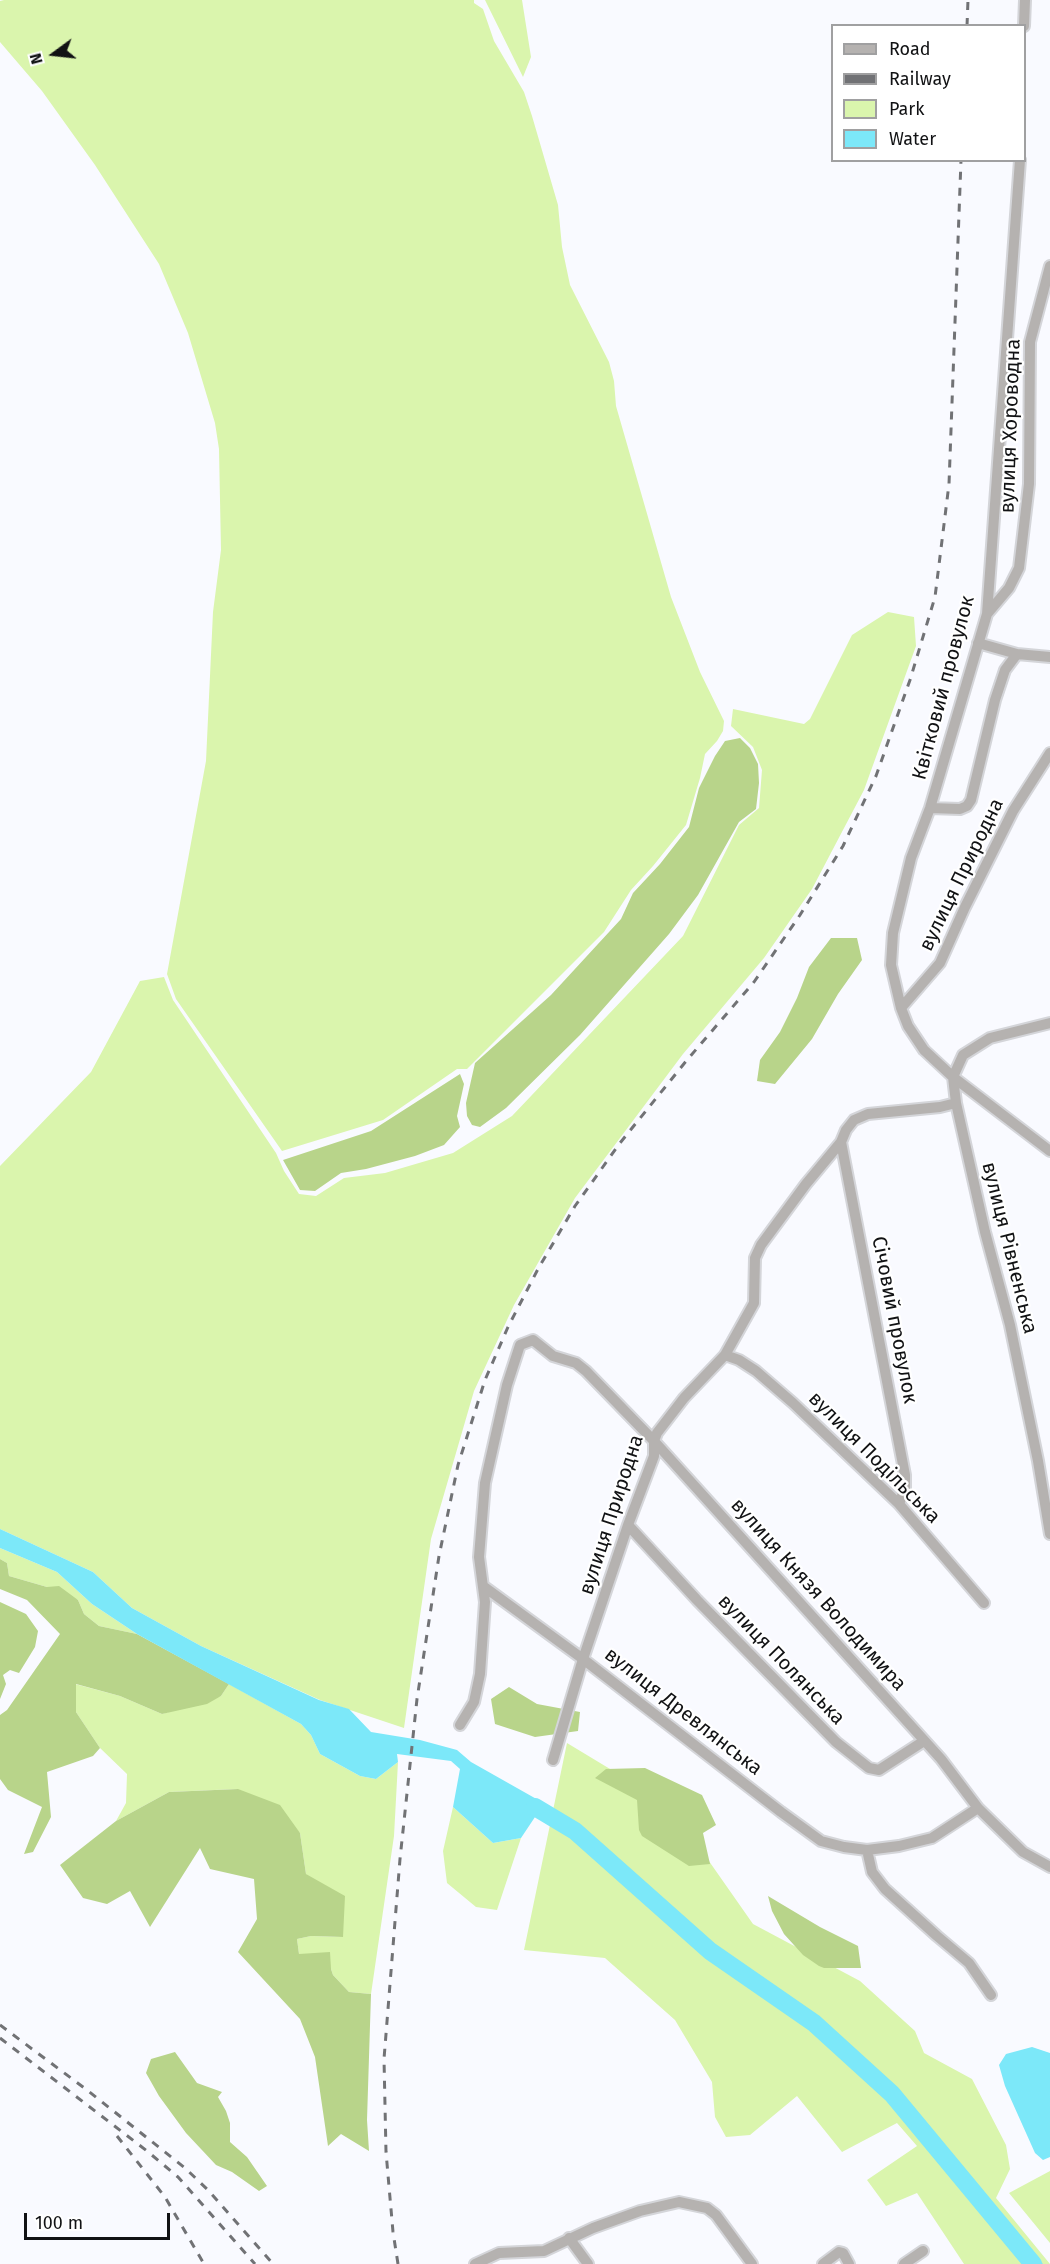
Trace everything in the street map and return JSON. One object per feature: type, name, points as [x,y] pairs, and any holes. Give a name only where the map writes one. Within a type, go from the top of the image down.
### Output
[{"type":"street","points":[[1024,24],[1025,0]]},
{"type":"street","name":"Квітковий провулок","points":[[1020,162],[987,614],[930,808],[911,858],[893,933],[891,965],[901,1008],[908,1026],[924,1050],[953,1077],[1050,1151]]},
{"type":"street","name":"вулиця Хороводна","points":[[987,614],[1009,588],[1019,568],[1029,484],[1030,342],[1050,266]]},
{"type":"street","points":[[978,643],[1017,654],[1050,657]]},
{"type":"street","points":[[930,808],[960,809],[967,806],[971,800],[995,700],[1005,670],[1017,654]]},
{"type":"street","name":"вулиця Природна","points":[[901,1008],[940,963],[964,907],[1013,810],[1050,753]]},
{"type":"street","points":[[953,1077],[963,1055],[990,1038],[1050,1023]]},
{"type":"street","name":"вулиця Рівненська","points":[[953,1077],[956,1103],[985,1232],[1010,1325],[1038,1461],[1050,1534]]},
{"type":"street","name":"вулиця Природна","points":[[553,1760],[583,1659],[654,1456],[654,1441],[662,1425],[684,1398],[725,1355],[754,1303],[755,1258],[761,1245],[806,1184],[841,1142],[846,1130],[854,1120],[868,1114],[940,1107],[956,1103]]},
{"type":"street","name":"Січовий провулок","points":[[841,1142],[905,1475],[905,1488],[899,1504]]},
{"type":"street","name":"вулиця Князя Володимира","points":[[483,1586],[479,1557],[485,1483],[507,1385],[520,1345],[533,1340],[552,1356],[576,1363],[586,1371],[654,1441],[941,1759],[978,1808],[1023,1851],[1050,1867]]},
{"type":"street","name":"вулиця Подільська","points":[[725,1355],[739,1360],[756,1371],[793,1402],[899,1504],[984,1603]]},
{"type":"street","name":"вулиця Полянська","points":[[628,1525],[697,1600],[836,1742],[869,1768],[879,1770],[924,1741]]},
{"type":"street","points":[[460,1725],[474,1702],[480,1674],[484,1627],[483,1586]]},
{"type":"street","name":"вулиця Древлянська","points":[[483,1586],[583,1659],[821,1841],[867,1850],[898,1846],[932,1838],[978,1808]]},
{"type":"street","points":[[867,1850],[872,1872],[885,1889],[969,1963],[991,1995]]},
{"type":"street","points":[[475,2264],[499,2253],[544,2251],[569,2238],[640,2211],[680,2202],[707,2208],[716,2215],[752,2264]]},
{"type":"street","points":[[569,2238],[588,2264]]},
{"type":"street","points":[[904,2264],[923,2251]]},
{"type":"street","points":[[824,2264],[839,2252],[843,2253],[849,2264]]},
{"type":"green space","points":[[474,0],[474,3],[483,9],[494,41],[524,92],[558,205],[562,247],[570,285],[609,362],[614,381],[616,406],[671,597],[700,672],[724,721],[723,731],[705,754],[686,825],[631,890],[604,932],[467,1069],[457,1069],[383,1120],[282,1151],[176,999],[167,974],[206,761],[213,612],[221,550],[219,449],[215,423],[188,333],[159,264],[95,165],[42,91],[0,42],[0,1]]},
{"type":"green space","points":[[485,0],[522,0],[531,57],[523,77]]},
{"type":"green space","points":[[888,612],[914,617],[916,646],[864,790],[812,889],[764,958],[683,1054],[575,1198],[514,1305],[474,1391],[431,1539],[404,1728],[320,1700],[201,1646],[132,1608],[93,1572],[0,1529],[0,1166],[91,1072],[140,981],[164,977],[173,1000],[276,1153],[284,1171],[299,1194],[316,1196],[344,1178],[385,1173],[453,1153],[512,1116],[683,936],[739,825],[759,808],[762,770],[753,747],[731,726],[733,709],[804,724],[810,719],[852,635]]},
{"type":"green space","points":[[740,738],[750,748],[758,764],[759,783],[756,809],[739,822],[698,895],[669,934],[580,1035],[506,1108],[480,1127],[472,1125],[467,1116],[466,1103],[475,1063],[551,995],[621,919],[633,893],[660,864],[689,827],[699,788],[715,756],[725,741]]},
{"type":"green space","points":[[831,938],[857,938],[862,960],[838,994],[812,1039],[775,1084],[757,1081],[760,1060],[780,1032],[809,967]]},
{"type":"green space","points":[[460,1074],[464,1084],[457,1116],[460,1127],[444,1145],[415,1156],[341,1173],[315,1191],[300,1190],[283,1160],[371,1131]]},
{"type":"green space","points":[[0,1548],[57,1572],[92,1604],[137,1634],[99,1626],[84,1614],[78,1600],[47,1587],[9,1576],[7,1563],[0,1559]]},
{"type":"green space","points":[[0,1559],[7,1563],[9,1576],[47,1587],[59,1586],[78,1600],[84,1614],[99,1626],[137,1634],[229,1684],[221,1696],[207,1704],[162,1714],[120,1696],[76,1684],[76,1712],[100,1748],[93,1756],[47,1772],[51,1817],[33,1852],[24,1854],[42,1807],[8,1790],[0,1779],[0,1715],[7,1710],[60,1634],[27,1600],[0,1589]]},
{"type":"green space","points":[[0,1602],[26,1614],[38,1631],[35,1647],[19,1673],[10,1670],[3,1675],[6,1684],[0,1699]]},
{"type":"green space","points":[[75,1684],[120,1696],[162,1714],[221,1696],[229,1684],[301,1724],[311,1735],[320,1754],[360,1776],[376,1779],[398,1762],[394,1836],[371,1994],[349,1992],[333,1975],[331,1969],[299,1954],[297,1939],[311,1936],[342,1937],[306,1874],[300,1833],[237,1789],[169,1792],[116,1821],[126,1803],[127,1774],[100,1748],[76,1712]]},
{"type":"green space","points":[[509,1687],[537,1704],[580,1712],[578,1731],[535,1737],[495,1724],[491,1699]]},
{"type":"green space","points":[[567,1743],[620,1775],[697,1844],[753,1924],[860,1981],[915,2031],[924,2053],[972,2079],[1006,2145],[1010,2169],[996,2198],[1050,2264],[964,2264],[917,2193],[886,2206],[867,2180],[917,2146],[897,2123],[842,2152],[797,2096],[750,2135],[726,2137],[715,2117],[712,2082],[675,2020],[605,1958],[524,1950]]},
{"type":"green space","points":[[645,1768],[702,1795],[716,1825],[703,1833],[710,1864],[689,1866],[642,1836],[639,1830],[637,1800],[595,1778],[606,1769]]},
{"type":"green space","points":[[238,1789],[280,1805],[300,1833],[306,1874],[345,1896],[343,1937],[311,1936],[297,1939],[299,1954],[330,1952],[333,1975],[349,1992],[371,1994],[367,2120],[369,2151],[341,2134],[328,2146],[315,2057],[300,2019],[238,1952],[257,1919],[254,1879],[210,1869],[200,1848],[150,1927],[130,1891],[107,1904],[83,1898],[60,1865],[116,1821],[169,1792]]},
{"type":"green space","points":[[453,1807],[493,1843],[521,1838],[497,1910],[476,1907],[447,1883],[443,1851]]},
{"type":"green space","points":[[768,1896],[820,1927],[858,1946],[861,1968],[824,1968],[803,1955],[784,1934],[772,1911]]},
{"type":"green space","points":[[175,2052],[197,2083],[222,2092],[218,2097],[230,2123],[230,2142],[247,2157],[267,2186],[259,2191],[232,2172],[216,2165],[186,2133],[159,2096],[146,2073],[151,2059]]},
{"type":"green space","points":[[1050,2171],[1050,2243],[1009,2193]]},
{"type":"water","points":[[0,1529],[93,1572],[132,1608],[201,1646],[319,1700],[349,1709],[371,1732],[420,1740],[457,1750],[471,1762],[540,1801],[556,1815],[556,1821],[537,1814],[521,1838],[493,1843],[453,1807],[460,1769],[451,1761],[397,1754],[398,1762],[376,1779],[360,1776],[320,1754],[311,1735],[301,1724],[137,1634],[92,1604],[57,1572],[0,1548]]},
{"type":"water","points":[[1032,2047],[1050,2053],[1050,2157],[1043,2160],[1035,2153],[1005,2086],[999,2065],[1006,2054]]},
{"type":"water","points":[[1002,2214],[1043,2264],[1032,2264],[999,2224]]},
{"type":"waterway","points":[[535,1807],[575,1831],[710,1951],[814,2023],[892,2094],[1033,2264]]},
{"type":"railway","points":[[967,24],[968,0]]},
{"type":"railway","points":[[398,2264],[386,2152],[384,2059],[400,1859],[417,1699],[439,1556],[458,1465],[485,1380],[508,1327],[538,1269],[575,1206],[620,1143],[754,982],[800,915],[843,846],[876,776],[910,680],[935,597],[949,484],[961,162]]},
{"type":"railway","points":[[0,2025],[185,2168],[208,2190],[273,2264]]},
{"type":"railway","points":[[0,2038],[178,2177],[255,2264]]},
{"type":"railway","points":[[117,2136],[165,2197],[204,2264]]}]
